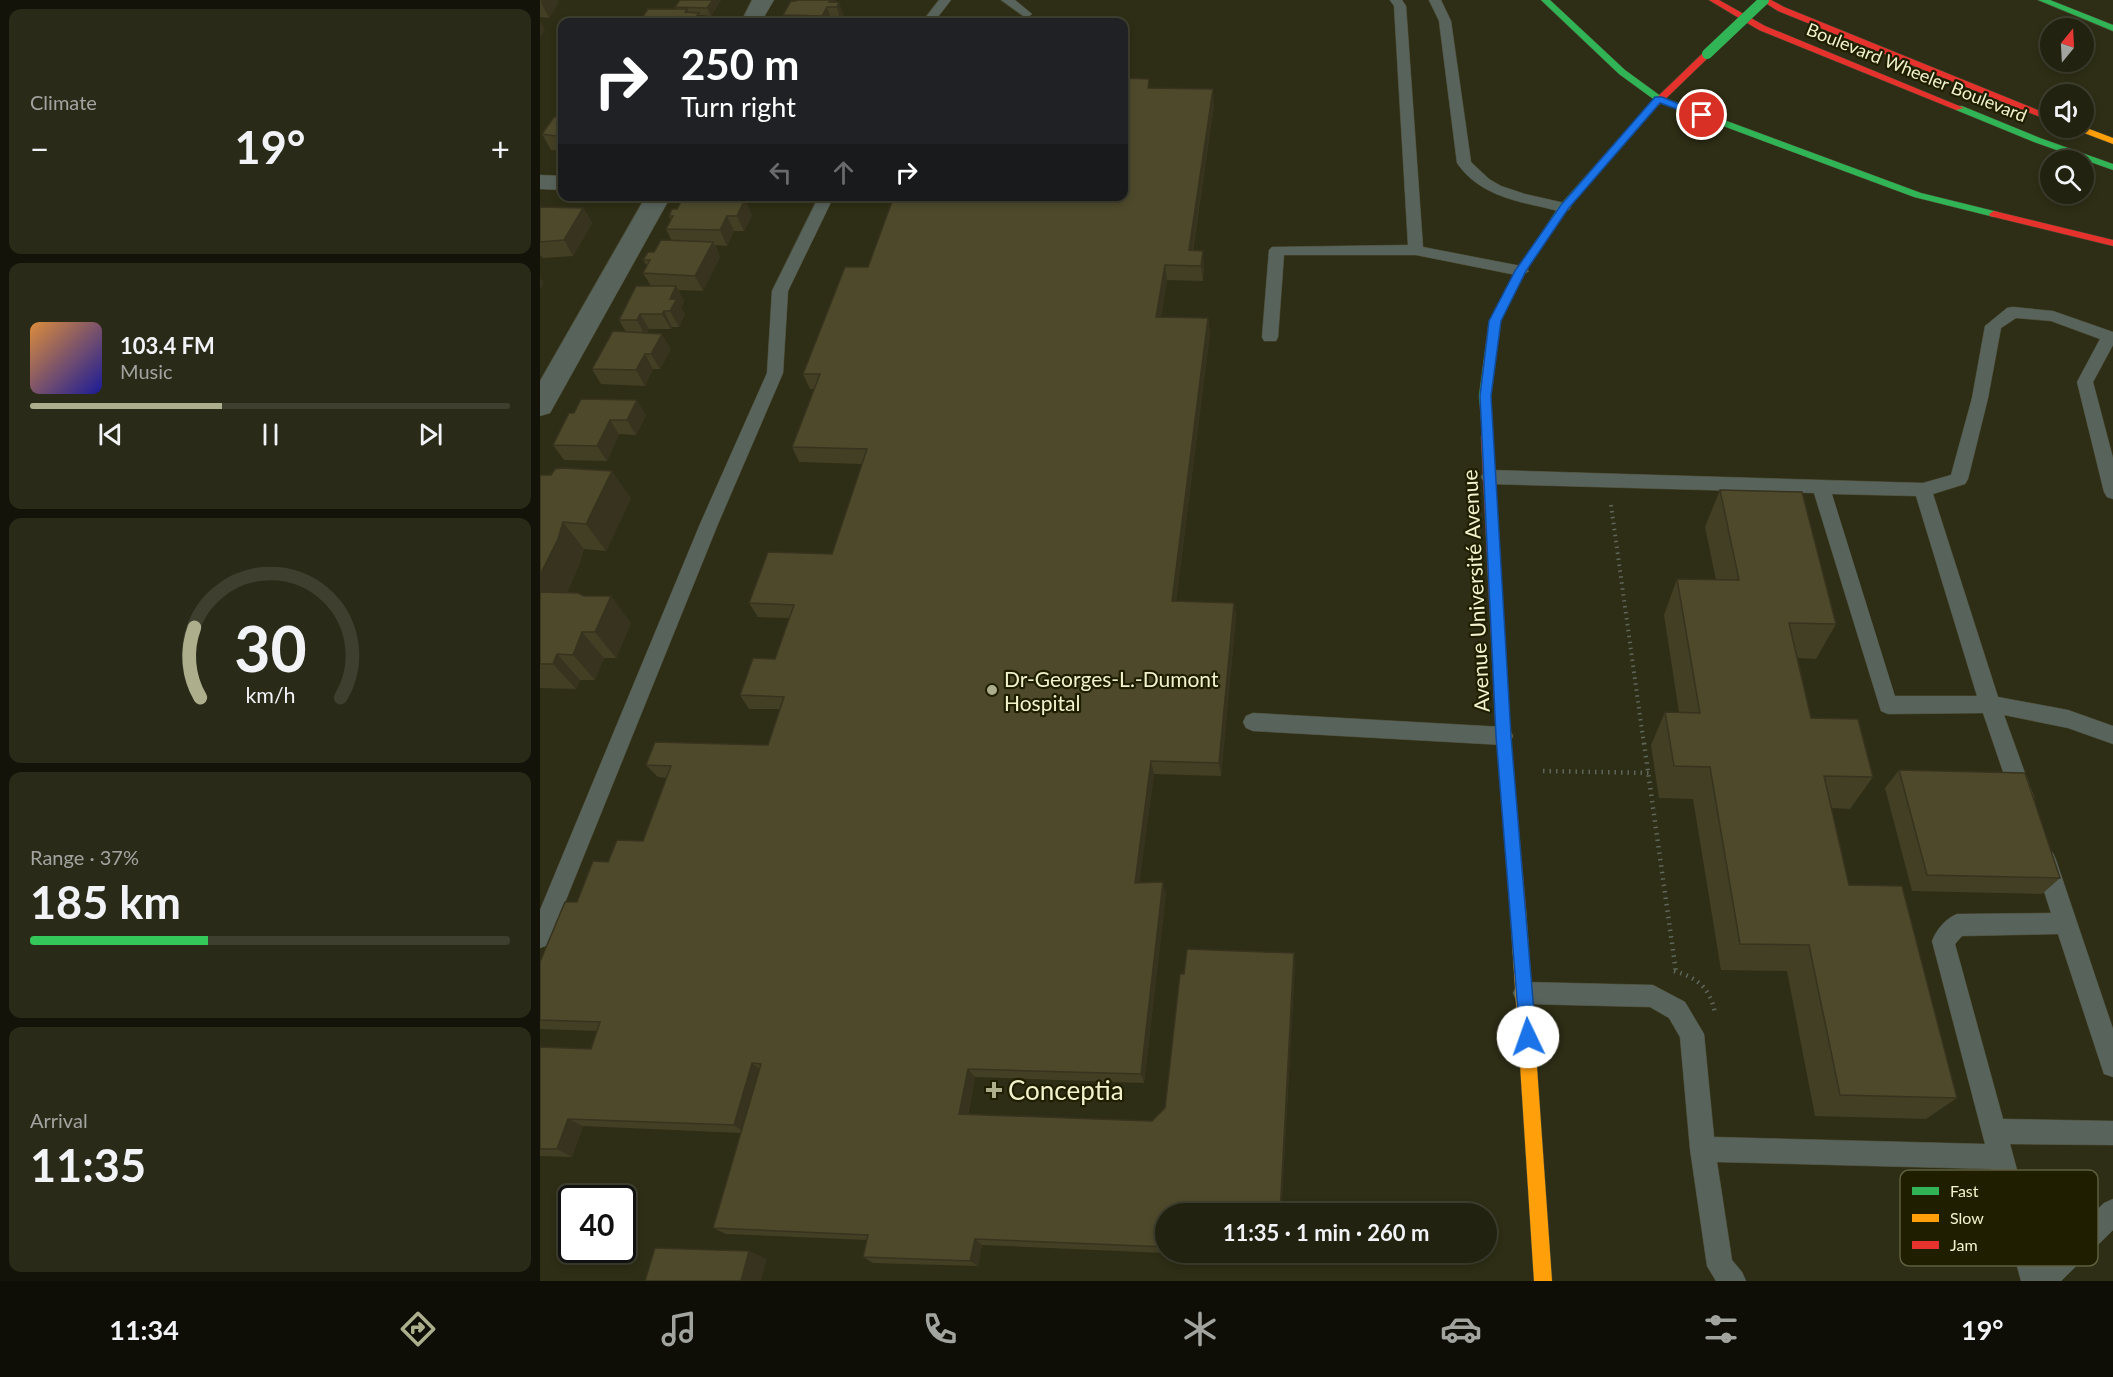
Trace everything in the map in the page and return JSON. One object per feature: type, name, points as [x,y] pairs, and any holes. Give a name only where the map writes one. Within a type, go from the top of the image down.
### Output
[{"type":"main road","points":[[1545,0],[1622,72],[1659,99],[1917,195],[2113,243]]},
{"type":"main road","name":"Boulevard Wheeler Boulevard","points":[[1713,0],[1762,28],[2037,140],[2113,166]]},
{"type":"main road","name":"Avenue Université Avenue","points":[[1543,1281],[1525,993],[1503,736],[1485,396],[1495,321],[1521,271],[1564,207],[1659,99],[1765,0]]},
{"type":"main road","name":"Boulevard Wheeler Boulevard","points":[[1765,0],[1781,9],[2040,114]]},
{"type":"main road","points":[[2042,0],[2113,28]]},
{"type":"main road","points":[[2094,134],[2113,141]]},
{"type":"street","points":[[753,18],[763,0]]},
{"type":"street","points":[[540,182],[558,183]]},
{"type":"street","points":[[540,406],[656,201]]},
{"type":"lane","points":[[931,18],[945,0]]},
{"type":"lane","points":[[1007,0],[1026,14]]},
{"type":"lane","points":[[1396,0],[1400,6],[1416,250]]},
{"type":"lane","points":[[1435,0],[1445,21],[1464,163],[1473,176],[1496,189],[1564,207]]},
{"type":"lane","points":[[540,937],[709,524],[775,373],[780,291],[825,201]]},
{"type":"lane","points":[[1270,337],[1277,250],[1416,250],[1521,271]]},
{"type":"lane","points":[[1490,477],[1923,490],[1959,479],[1980,398],[1994,326],[2013,312],[2053,316],[2111,337],[2085,382],[2113,492]]},
{"type":"lane","points":[[1821,488],[1888,705],[1990,704],[2068,719],[2113,735]]},
{"type":"lane","points":[[1923,490],[1990,704],[2029,814]]},
{"type":"lane","points":[[1253,722],[1503,736]]},
{"type":"lane","points":[[2040,846],[2113,1065]]},
{"type":"lane","points":[[2004,1170],[1943,940],[1957,925],[2067,923]]},
{"type":"lane","points":[[1525,993],[1653,996],[1677,1010],[1692,1034],[1703,1149],[1720,1266],[1733,1281]]},
{"type":"lane","points":[[1993,1131],[2113,1133]]},
{"type":"lane","points":[[1703,1149],[2000,1157]]},
{"type":"lane","points":[[2098,1227],[2113,1212]]},
{"type":"lane","points":[[2030,1266],[2034,1281]]},
{"type":"lane","points":[[2042,1281],[2057,1266]]},
{"type":"path","points":[[1612,512],[1676,972]]},
{"type":"path","points":[[1506,770],[1650,773]]},
{"type":"building","points":[[680,0],[713,0],[707,8],[675,7]]},
{"type":"building","points":[[791,1],[839,2],[837,7],[827,7],[822,16],[783,15]]},
{"type":"building","points":[[648,9],[687,9],[685,12],[699,13],[695,18],[642,18]]},
{"type":"building","name":"Dr-Georges-L.-Dumont Hospital","points":[[1128,78],[1149,79],[1148,88],[1213,89],[1189,250],[1203,251],[1201,266],[1165,265],[1156,317],[1208,318],[1172,601],[1234,603],[1219,763],[1151,761],[1135,883],[1163,882],[1141,1074],[968,1069],[959,1114],[1152,1121],[1165,1108],[1180,974],[1184,974],[1187,949],[1294,953],[1281,1203],[1155,1203],[1155,1247],[975,1239],[970,1261],[863,1257],[868,1235],[713,1228],[761,1064],[752,1063],[734,1125],[568,1119],[557,1149],[540,1149],[540,1047],[591,1049],[600,1022],[540,1020],[540,962],[565,902],[577,902],[593,861],[608,862],[617,840],[643,841],[671,766],[646,765],[655,742],[768,745],[784,697],[740,695],[753,658],[775,659],[794,605],[749,603],[768,552],[832,554],[867,449],[792,447],[820,374],[803,374],[845,267],[868,267],[892,201],[1128,201]]},
{"type":"building","points":[[554,117],[558,117],[558,136],[542,134]]},
{"type":"building","points":[[681,201],[744,201],[737,216],[727,216],[720,230],[666,229],[673,216],[669,216],[672,209],[677,209]]},
{"type":"building","points":[[540,207],[583,208],[564,240],[540,242]]},
{"type":"building","points":[[661,240],[713,242],[695,276],[643,273],[650,260],[643,260],[648,252],[654,252]]},
{"type":"building","points":[[636,286],[676,286],[670,299],[677,299],[670,311],[664,311],[662,314],[640,314],[637,320],[619,320]]},
{"type":"building","points":[[613,331],[662,334],[651,354],[645,354],[636,370],[592,369]]},
{"type":"building","points":[[581,399],[637,400],[627,420],[610,420],[597,446],[553,445],[569,413],[574,413]]},
{"type":"building","points":[[555,469],[612,471],[586,524],[563,522],[558,539],[540,575],[540,475],[551,475]]},
{"type":"building","points":[[1720,490],[1802,492],[1836,624],[1789,623],[1811,718],[1858,719],[1873,777],[1824,776],[1849,885],[1902,886],[1957,1098],[1840,1095],[1809,945],[1740,944],[1710,767],[1674,766],[1665,712],[1700,713],[1677,579],[1739,580]]},
{"type":"building","points":[[540,592],[611,596],[595,632],[582,632],[573,655],[557,654],[553,664],[540,664]]},
{"type":"building","points":[[1899,770],[2025,773],[2060,878],[1927,875]]},
{"type":"building","points":[[655,1248],[749,1251],[741,1281],[645,1281]]},
{"type":"traffic: fast","points":[[1545,0],[1622,72],[1659,99],[1918,195],[1994,214]]},
{"type":"traffic: fast","points":[[1707,54],[1764,0]]},
{"type":"traffic: fast","points":[[2042,0],[2113,28]]},
{"type":"traffic: fast","points":[[1487,436],[1485,396],[1495,321],[1521,271],[1564,207],[1651,108]]},
{"type":"traffic: fast","points":[[1959,108],[2037,140],[2113,167]]},
{"type":"traffic: slow","points":[[2094,134],[2113,141]]},
{"type":"traffic: slow","points":[[1518,910],[1543,1281]]},
{"type":"traffic: jam","points":[[1713,0],[1762,28],[1959,108]]},
{"type":"traffic: jam","points":[[1765,0],[1781,9],[2040,114]]},
{"type":"traffic: jam","points":[[1651,108],[1707,54]]},
{"type":"traffic: jam","points":[[1994,214],[2113,243]]},
{"type":"traffic: jam","points":[[1487,436],[1503,736],[1518,910]]},
{"type":"place","name":"Dr-Georges-L.-Dumont Hospital","points":[[992,690]]},
{"type":"place","name":"Conceptia","points":[[994,1090]]},
{"type":"route","points":[[1528,1037],[1503,736],[1502,675],[1485,396],[1495,321],[1521,271],[1564,207],[1659,99],[1702,115]]}]
